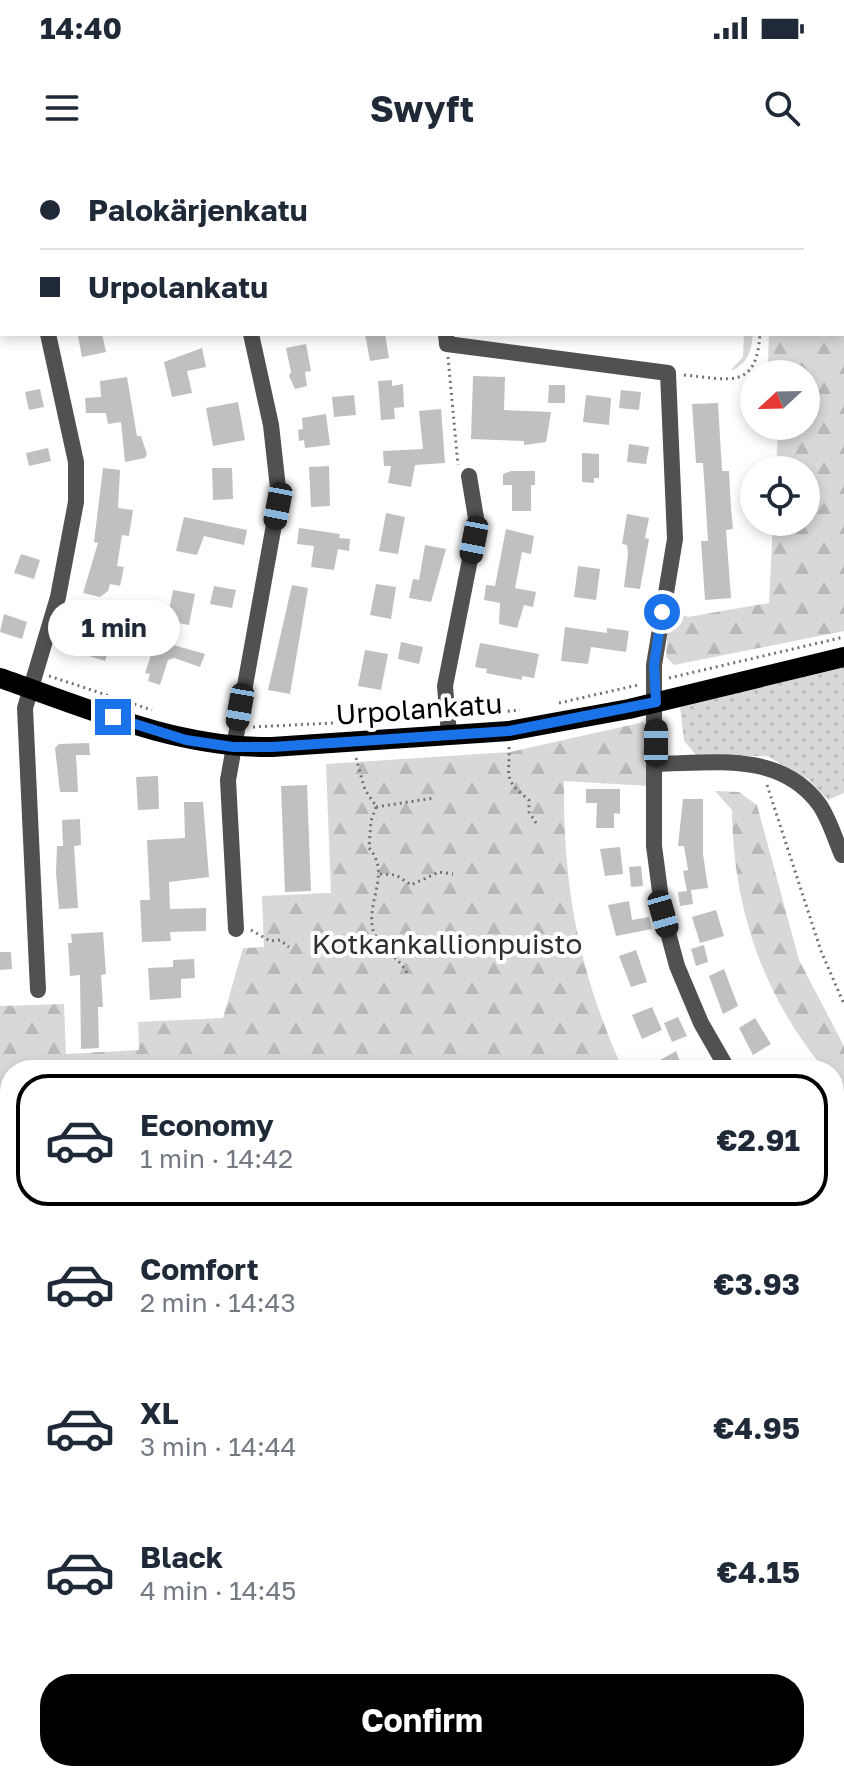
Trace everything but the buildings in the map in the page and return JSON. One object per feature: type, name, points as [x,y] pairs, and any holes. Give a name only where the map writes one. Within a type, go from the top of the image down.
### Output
[{"type":"main road","name":"Urpolankatu","points":[[0,678],[141,727],[186,740],[233,747],[509,731],[656,702],[844,657]]},
{"type":"street","points":[[38,990],[25,708],[58,597],[76,502],[76,462],[48,336]]},
{"type":"street","points":[[236,929],[228,780],[279,497],[271,425],[251,336]]},
{"type":"street","points":[[446,339],[668,373],[675,539],[655,651],[654,846],[663,914],[677,966],[701,1023],[722,1060]]},
{"type":"street","points":[[449,734],[445,686],[477,524],[469,476]]},
{"type":"street","points":[[656,764],[759,763],[786,777],[818,803],[842,855]]},
{"type":"path","points":[[668,373],[740,378],[752,370],[758,360],[760,336]]},
{"type":"path","points":[[446,339],[458,464],[469,476]]},
{"type":"path","points":[[347,741],[363,775],[365,790],[376,807]]},
{"type":"path","points":[[510,759],[507,776],[529,800],[529,812],[536,823]]},
{"type":"path","points":[[759,763],[821,951],[844,1004]]},
{"type":"path","points":[[376,807],[406,805],[425,797],[434,798]]},
{"type":"path","points":[[376,807],[371,821],[369,848],[377,856],[380,874],[372,897],[372,927],[382,946],[408,975]]},
{"type":"path","points":[[380,874],[396,875],[411,885],[439,872],[453,874]]},
{"type":"path","points":[[236,929],[255,931],[289,947]]},
{"type":"green space","points":[[744,336],[753,336],[750,352],[746,360],[740,360]]},
{"type":"green space","points":[[769,336],[844,336],[844,631],[674,665],[666,657],[669,610],[688,617],[769,603],[772,536],[820,536],[820,456],[777,456],[777,440],[820,440],[820,360],[768,360]]},
{"type":"green space","points":[[844,664],[844,793],[828,800],[809,780],[767,756],[698,757],[684,741],[680,707]]},
{"type":"green space","name":"Kotkankallionpuisto","points":[[644,722],[649,786],[564,781],[567,858],[577,929],[595,999],[619,1060],[0,1060],[0,1006],[64,1004],[66,1054],[139,1050],[138,1022],[223,1018],[243,948],[264,947],[262,896],[331,893],[326,764],[510,752]]},
{"type":"green space","points":[[715,791],[739,792],[757,805],[799,960],[844,1046],[844,1060],[817,1060],[784,1011],[768,980],[745,915],[738,881],[732,810]]},
{"type":"route","points":[[113,717],[186,740],[233,747],[509,731],[567,722],[656,702],[654,665],[662,612]]}]
